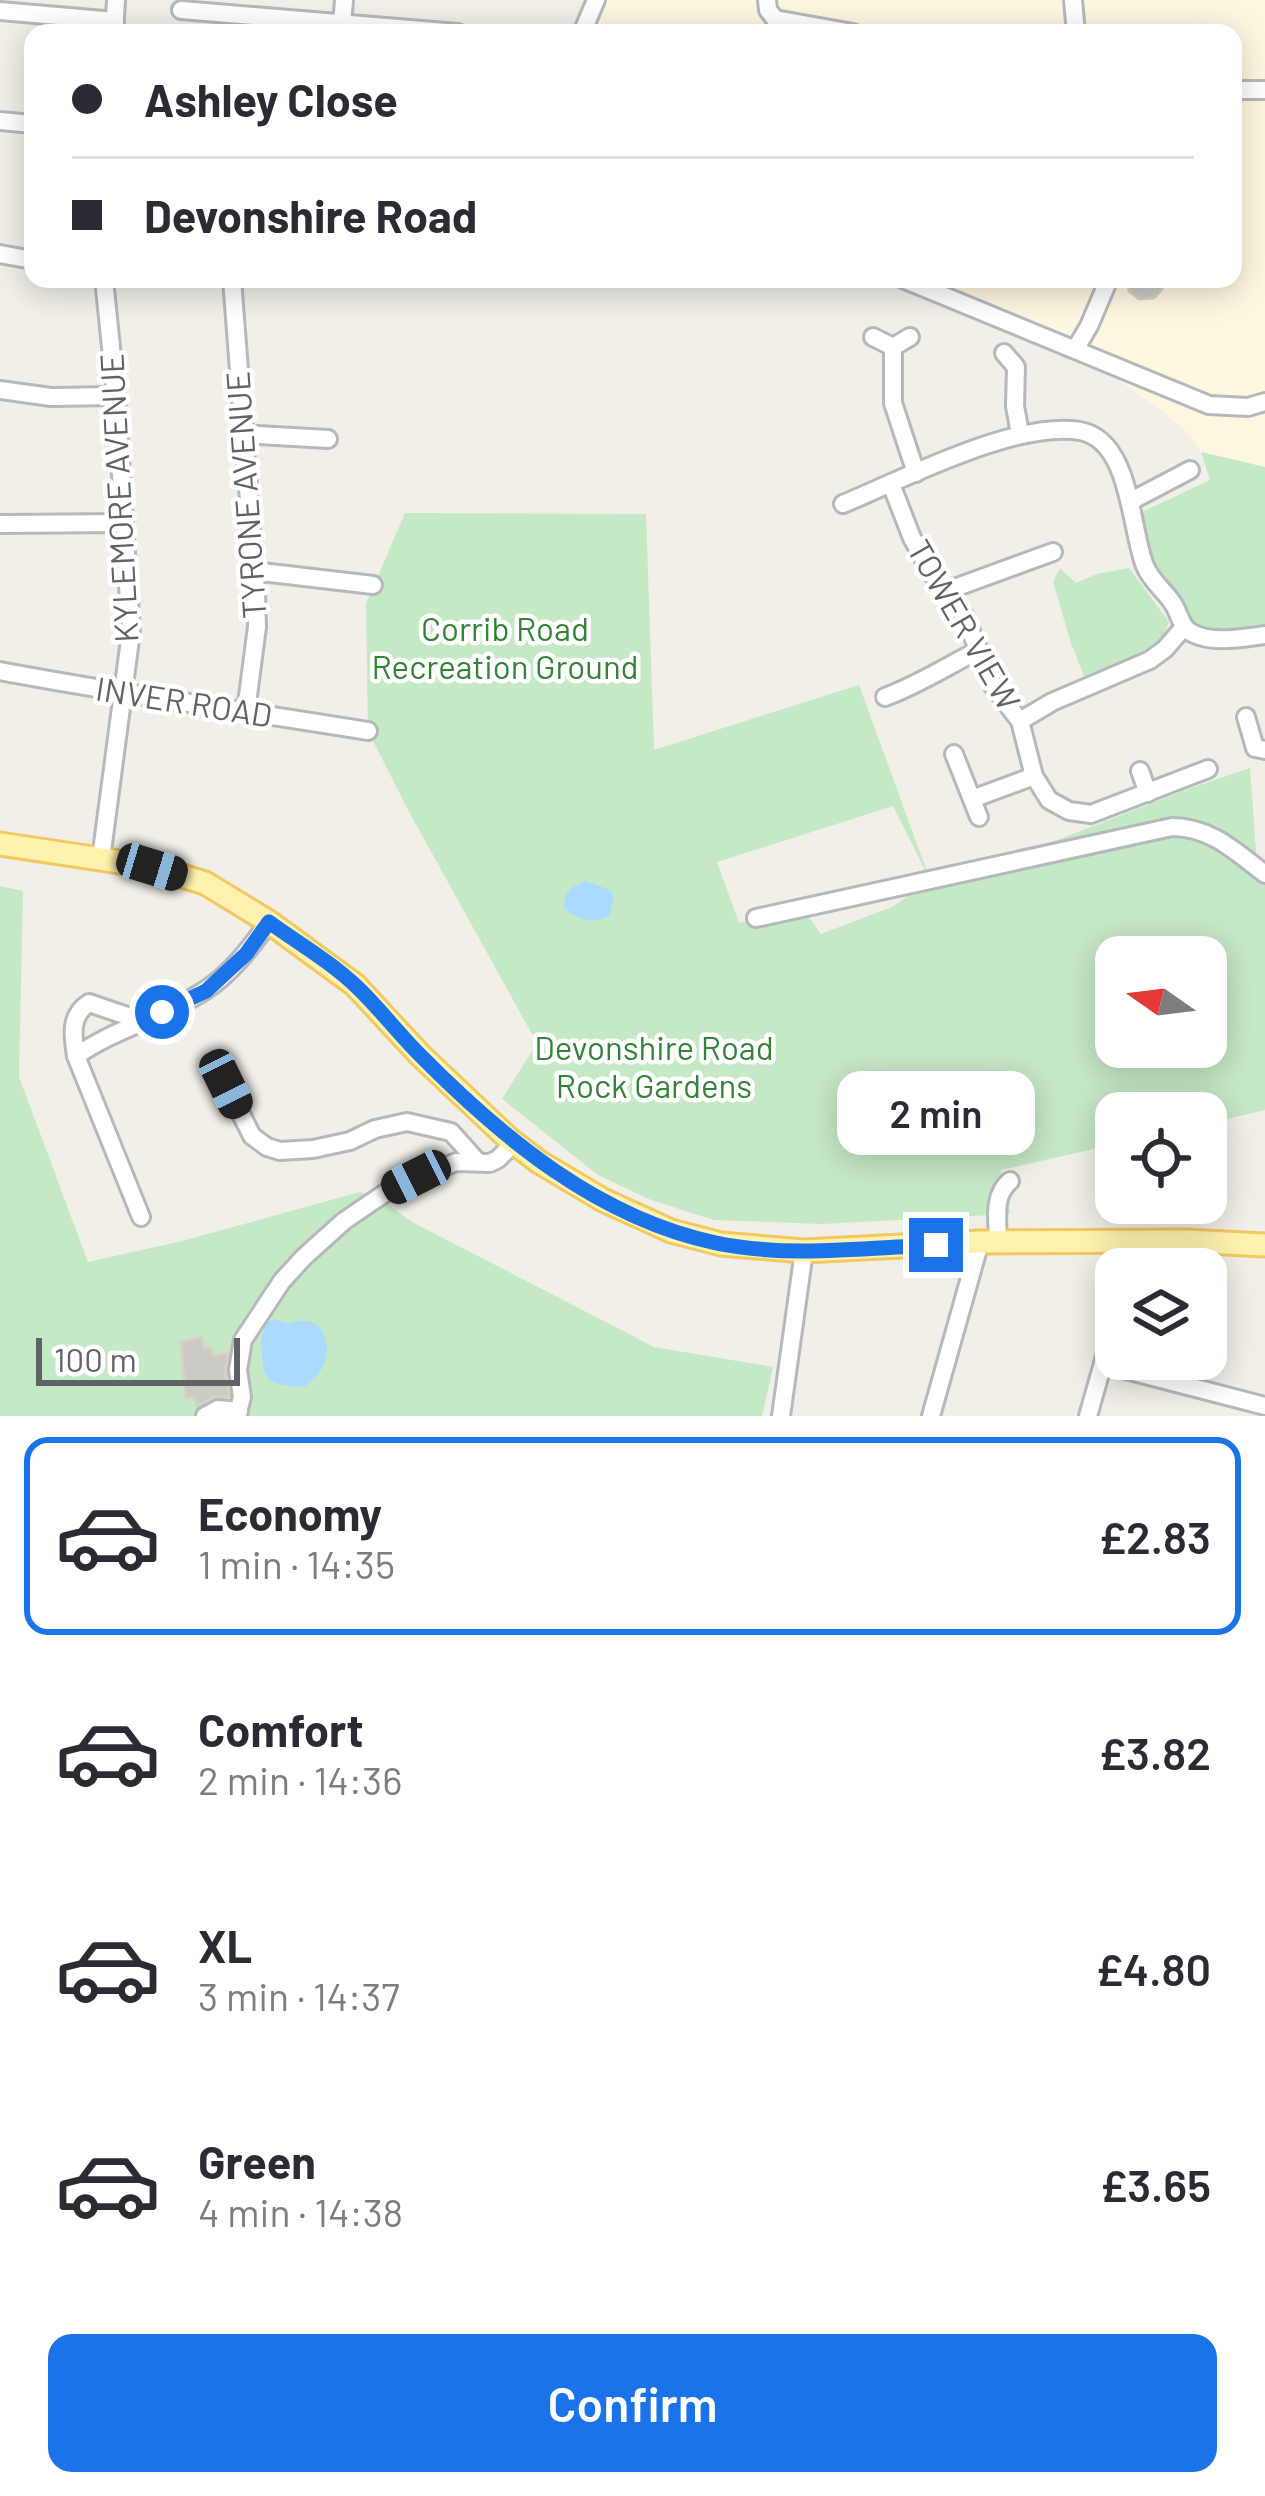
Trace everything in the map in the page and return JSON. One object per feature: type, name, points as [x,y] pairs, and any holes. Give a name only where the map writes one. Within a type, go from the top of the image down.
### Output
[{"type":"main road","points":[[0,844],[152,867],[205,883],[269,922],[355,985],[420,1055],[539,1162],[602,1200],[671,1231],[721,1244],[804,1251],[989,1242],[1265,1245]]},
{"type":"street","points":[[181,10],[228,7],[336,24]]},
{"type":"street","points":[[0,11],[93,24]]},
{"type":"street","name":"KYLEMORE AVENUE","points":[[101,859],[130,632],[105,288]]},
{"type":"street","name":"TYRONE AVENUE","points":[[233,288],[257,628],[246,711]]},
{"type":"street","points":[[926,288],[1209,405],[1248,407],[1265,402]]},
{"type":"street","points":[[1076,348],[1105,288]]},
{"type":"street","points":[[893,347],[910,337]]},
{"type":"street","points":[[873,338],[893,347]]},
{"type":"street","points":[[893,347],[895,414],[916,472]]},
{"type":"street","points":[[1017,360],[1015,406],[1020,434]]},
{"type":"street","points":[[0,390],[51,397],[116,396]]},
{"type":"street","points":[[843,504],[1020,434],[1060,430],[1093,435],[1111,453],[1130,500],[1144,564],[1184,628],[1219,639],[1265,635]]},
{"type":"street","points":[[242,434],[328,439]]},
{"type":"street","points":[[1130,500],[1190,470]]},
{"type":"street","name":"TOWER VIEW","points":[[891,484],[912,538],[965,616],[993,686],[1020,721],[1034,776]]},
{"type":"street","points":[[0,524],[124,523]]},
{"type":"street","points":[[946,591],[1053,552]]},
{"type":"street","points":[[253,572],[373,585]]},
{"type":"street","points":[[1020,721],[1150,660],[1184,628]]},
{"type":"street","points":[[885,697],[914,687],[979,650]]},
{"type":"street","name":"INVER ROAD","points":[[0,671],[368,731]]},
{"type":"street","points":[[1246,717],[1255,748],[1265,750]]},
{"type":"street","points":[[955,754],[979,817]]},
{"type":"street","points":[[972,799],[1034,776],[1048,800],[1090,814],[1208,769]]},
{"type":"street","points":[[1140,771],[1148,793]]},
{"type":"street","points":[[756,917],[1172,827],[1211,835],[1265,874]]},
{"type":"street","points":[[76,1056],[97,1041],[206,991],[246,954],[269,922]]},
{"type":"street","points":[[141,1217],[76,1056],[72,1032],[76,1015],[88,1003],[142,1021]]},
{"type":"street","points":[[226,1084],[265,1155],[350,1141],[406,1122],[451,1132],[477,1161]]},
{"type":"street","points":[[205,1416],[218,1409],[238,1413],[243,1340],[282,1280],[344,1221],[416,1177],[456,1162],[490,1163],[514,1143]]},
{"type":"street","points":[[931,1416],[989,1242],[1000,1189],[1010,1181]]},
{"type":"street","points":[[1136,1248],[1138,1243]]},
{"type":"street","points":[[783,1416],[804,1251]]},
{"type":"street","points":[[1088,1416],[1098,1380]]},
{"type":"street","points":[[1165,1380],[1265,1406]]},
{"type":"shaded area","points":[[587,0],[1265,0],[1265,467],[1201,452],[1163,411],[1117,379],[904,288],[1242,288],[1242,24],[576,24]]},
{"type":"green space","points":[[1201,452],[1265,467],[1265,628],[1227,634],[1193,625],[1150,559],[1142,512],[1210,480]]},
{"type":"green space","points":[[405,513],[646,514],[654,750],[859,685],[930,880],[893,806],[717,862],[739,923],[802,907],[821,934],[892,907],[919,888],[1250,768],[1257,865],[1265,874],[1265,1110],[1227,1119],[1227,1092],[1095,1092],[1095,1149],[1001,1170],[1010,1214],[822,1224],[714,1220],[651,1200],[598,1175],[502,1099],[537,1043],[368,731],[366,604]]},
{"type":"green space","points":[[1060,568],[1076,583],[1129,568],[1169,622],[1162,640],[1129,661],[1085,678],[1053,582]]},
{"type":"green space","points":[[0,886],[23,891],[19,1077],[88,1262],[360,1192],[654,1347],[773,1367],[762,1416],[0,1416]]},
{"type":"water","points":[[585,881],[614,896],[610,915],[586,920],[564,908],[569,890]]},
{"type":"water","points":[[274,1319],[313,1323],[326,1339],[324,1364],[304,1387],[272,1382],[265,1372],[262,1334],[266,1323]]},
{"type":"building","points":[[1162,289],[1154,298],[1139,299],[1129,291]]},
{"type":"building","points":[[202,1337],[204,1349],[211,1348],[213,1356],[228,1353],[229,1396],[213,1397],[197,1406],[195,1397],[186,1397],[181,1342]]},
{"type":"route","points":[[162,1012],[206,991],[246,954],[269,922],[355,985],[509,1139],[602,1200],[671,1231],[721,1244],[804,1251],[936,1245]]},
{"type":"park label","name":"Corrib Road Recreation Ground","points":[[505,648]]},
{"type":"park label","name":"Devonshire Road Rock Gardens","points":[[654,1067]]}]
